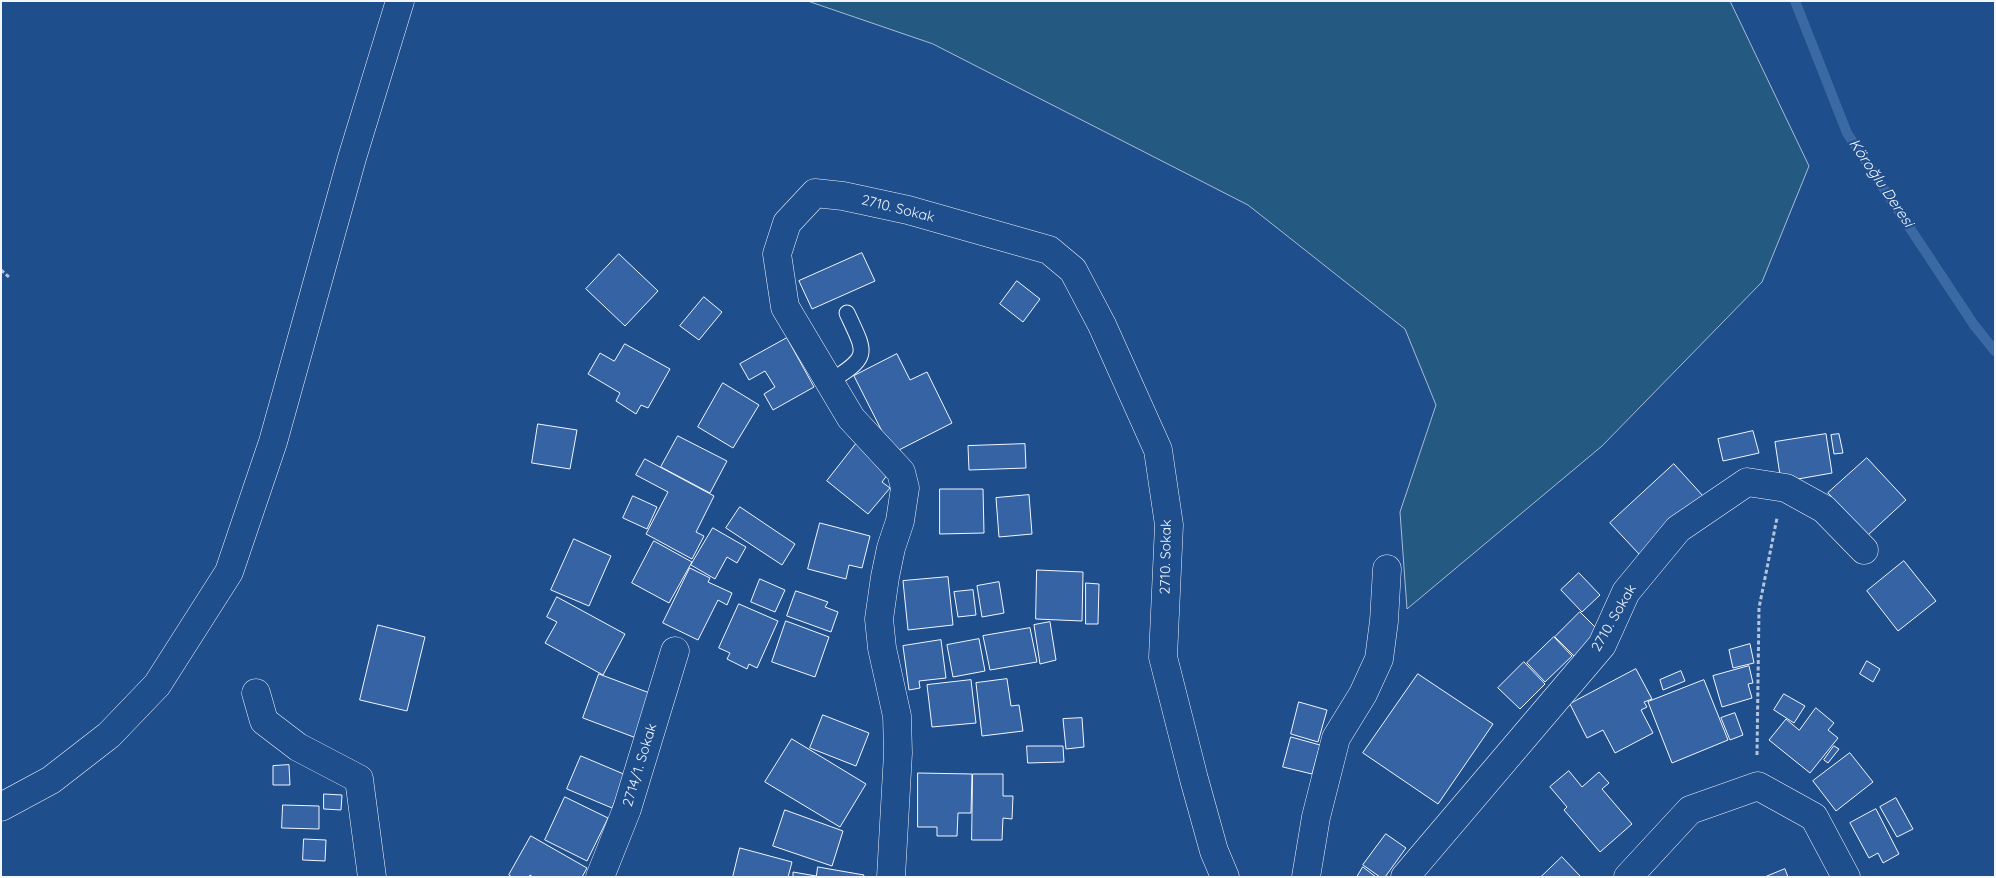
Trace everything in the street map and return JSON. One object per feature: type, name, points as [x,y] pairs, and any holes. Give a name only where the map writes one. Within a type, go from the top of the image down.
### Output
[{"type":"street","points":[[1,807],[51,780],[109,735],[157,685],[229,572],[273,442],[352,158],[400,1]]},
{"type":"street","name":"2710. Sokak","points":[[891,877],[898,753],[897,716],[882,648],[880,619],[885,577],[891,548],[900,521],[905,488],[900,472],[851,418],[786,307],[777,254],[786,223],[814,194],[843,196],[908,210],[1049,250],[1073,270],[1102,325],[1158,450],[1169,525],[1163,657],[1196,788],[1214,850],[1225,877]]},
{"type":"street","name":"2710. Sokak","points":[[1405,877],[1602,644],[1626,592],[1678,529],[1747,482],[1786,488],[1824,509],[1864,550]]},
{"type":"street","points":[[1306,877],[1316,817],[1336,738],[1364,694],[1378,659],[1384,621],[1387,569]]},
{"type":"street","name":"2714/1. Sokak","points":[[600,877],[627,809],[675,651]]},
{"type":"street","points":[[256,693],[264,721],[298,747],[359,779],[372,877]]},
{"type":"street","points":[[1628,877],[1690,810],[1758,786],[1814,817],[1846,877]]},
{"type":"lane","points":[[829,382],[848,370],[860,357],[863,347],[847,313]]},
{"type":"path","points":[[1,270],[9,277]]},
{"type":"path","points":[[1758,786],[1758,608],[1780,500],[1786,488]]},
{"type":"shaded area","points":[[808,1],[1730,1],[1809,166],[1762,282],[1602,446],[1407,609],[1400,512],[1436,405],[1405,329],[1248,205],[933,44]]},
{"type":"building","points":[[862,253],[875,281],[812,309],[799,281]]},
{"type":"building","points":[[619,254],[658,291],[625,326],[586,289]]},
{"type":"building","points":[[1017,281],[1040,299],[1023,322],[1000,304]]},
{"type":"building","points":[[704,297],[722,312],[699,340],[680,326]]},
{"type":"building","points":[[787,338],[814,387],[773,410],[764,394],[775,387],[765,371],[749,380],[740,364]]},
{"type":"building","points":[[625,344],[670,369],[648,408],[641,405],[636,414],[616,401],[620,393],[588,374],[600,353],[614,361]]},
{"type":"building","points":[[897,354],[910,380],[927,372],[952,423],[893,453],[854,376]]},
{"type":"building","points":[[723,383],[759,405],[733,448],[698,427]]},
{"type":"building","points":[[538,424],[577,430],[570,469],[532,463]]},
{"type":"building","points":[[1753,431],[1759,453],[1723,461],[1718,439]]},
{"type":"building","points":[[1826,434],[1832,473],[1781,482],[1775,442]]},
{"type":"building","points":[[1839,434],[1843,453],[1834,454],[1831,435]]},
{"type":"building","points":[[678,436],[727,461],[710,493],[661,467]]},
{"type":"building","points":[[856,444],[890,471],[882,482],[890,488],[868,514],[827,481]]},
{"type":"building","points":[[1025,444],[1026,468],[969,470],[968,446]]},
{"type":"building","points":[[1867,458],[1906,500],[1868,535],[1828,493]]},
{"type":"building","points":[[645,459],[714,496],[696,532],[704,536],[692,559],[646,534],[668,492],[636,475]]},
{"type":"building","points":[[1674,464],[1703,496],[1639,554],[1610,523]]},
{"type":"building","points":[[940,489],[983,489],[984,533],[940,534]]},
{"type":"building","points":[[1029,495],[1032,534],[999,537],[996,498]]},
{"type":"building","points":[[633,496],[657,507],[647,529],[623,518]]},
{"type":"building","points":[[740,507],[795,544],[782,565],[726,528]]},
{"type":"building","points":[[820,523],[870,536],[862,568],[849,565],[846,579],[808,569]]},
{"type":"building","points":[[713,528],[746,547],[737,563],[727,557],[715,579],[691,565]]},
{"type":"building","points":[[574,539],[611,556],[589,606],[551,590]]},
{"type":"building","points":[[654,541],[692,562],[669,603],[632,583]]},
{"type":"building","points":[[1904,561],[1936,601],[1898,631],[1867,591]]},
{"type":"building","points":[[690,568],[710,578],[708,582],[732,593],[727,605],[718,600],[698,640],[663,623]]},
{"type":"building","points":[[1037,570],[1083,572],[1082,621],[1036,619]]},
{"type":"building","points":[[1579,573],[1600,595],[1582,612],[1561,590]]},
{"type":"building","points":[[948,577],[953,625],[908,630],[903,581]]},
{"type":"building","points":[[760,579],[785,590],[775,612],[751,602]]},
{"type":"building","points":[[999,582],[1004,613],[982,617],[977,586]]},
{"type":"building","points":[[1086,583],[1099,584],[1098,624],[1086,624]]},
{"type":"building","points":[[973,590],[976,615],[958,617],[954,592]]},
{"type":"building","points":[[796,591],[828,602],[825,607],[838,612],[831,632],[787,616]]},
{"type":"building","points":[[557,597],[625,634],[603,675],[545,643],[557,622],[547,617]]},
{"type":"building","points":[[739,604],[778,621],[757,668],[749,664],[747,669],[727,659],[730,653],[719,648]]},
{"type":"building","points":[[1580,612],[1602,634],[1577,659],[1555,637]]},
{"type":"building","points":[[786,621],[829,637],[815,677],[772,662]]},
{"type":"building","points":[[1050,622],[1056,660],[1040,664],[1034,625]]},
{"type":"building","points":[[378,625],[425,637],[407,711],[360,700]]},
{"type":"building","points":[[1030,628],[1037,662],[990,670],[983,636]]},
{"type":"building","points":[[1554,637],[1572,656],[1545,682],[1527,663]]},
{"type":"building","points":[[979,639],[985,671],[953,677],[947,645]]},
{"type":"building","points":[[941,640],[946,678],[919,681],[920,688],[909,690],[903,646]]},
{"type":"building","points":[[1750,644],[1754,663],[1733,668],[1729,650]]},
{"type":"building","points":[[1867,661],[1880,669],[1873,682],[1860,674]]},
{"type":"building","points":[[1524,662],[1545,684],[1520,709],[1498,688]]},
{"type":"building","points":[[1749,666],[1753,683],[1748,684],[1752,698],[1722,707],[1713,676]]},
{"type":"building","points":[[1636,669],[1652,699],[1644,702],[1647,707],[1641,710],[1653,733],[1615,753],[1603,730],[1587,738],[1570,704]]},
{"type":"building","points":[[1681,671],[1685,681],[1663,690],[1660,680]]},
{"type":"building","points":[[599,674],[655,695],[639,739],[583,718]]},
{"type":"building","points":[[1418,674],[1493,724],[1438,804],[1363,753]]},
{"type":"building","points":[[1007,679],[1011,706],[1019,705],[1023,731],[982,736],[976,683]]},
{"type":"building","points":[[971,680],[976,723],[932,727],[927,685]]},
{"type":"building","points":[[1704,680],[1728,740],[1672,763],[1648,702]]},
{"type":"building","points":[[1784,694],[1805,706],[1794,723],[1774,710]]},
{"type":"building","points":[[1299,702],[1327,710],[1318,742],[1291,734]]},
{"type":"building","points":[[1816,708],[1834,723],[1828,730],[1838,738],[1810,773],[1769,740],[1786,719],[1799,730]]},
{"type":"building","points":[[1735,713],[1743,735],[1730,740],[1721,718]]},
{"type":"building","points":[[823,715],[869,733],[856,766],[810,748]]},
{"type":"building","points":[[1082,718],[1084,747],[1066,749],[1063,719]]},
{"type":"building","points":[[1291,737],[1320,745],[1312,774],[1283,767]]},
{"type":"building","points":[[792,739],[866,784],[840,827],[765,782]]},
{"type":"building","points":[[1027,746],[1063,746],[1064,762],[1028,763]]},
{"type":"building","points":[[1834,746],[1839,749],[1828,763],[1824,760]]},
{"type":"building","points":[[1850,753],[1873,782],[1836,811],[1813,781]]},
{"type":"building","points":[[581,756],[626,775],[612,808],[567,789]]},
{"type":"building","points":[[289,765],[290,785],[273,785],[273,766]]},
{"type":"building","points":[[1569,771],[1582,787],[1599,772],[1609,783],[1602,789],[1632,824],[1600,852],[1564,810],[1567,807],[1550,787]]},
{"type":"building","points":[[918,773],[972,774],[971,813],[958,813],[957,836],[937,836],[937,827],[918,827]]},
{"type":"building","points":[[973,774],[1003,774],[1003,796],[1013,796],[1012,819],[1003,818],[1002,840],[972,840]]},
{"type":"building","points":[[324,794],[342,795],[341,810],[324,809]]},
{"type":"building","points":[[565,797],[608,818],[587,861],[545,840]]},
{"type":"building","points":[[1896,798],[1913,829],[1897,837],[1880,807]]},
{"type":"building","points":[[283,805],[319,806],[319,829],[282,828]]},
{"type":"building","points":[[1876,809],[1899,854],[1883,863],[1878,853],[1869,858],[1850,823]]},
{"type":"building","points":[[785,810],[843,831],[832,866],[773,846]]},
{"type":"building","points":[[1386,834],[1406,848],[1385,877],[1380,877],[1363,865]]},
{"type":"building","points":[[531,836],[587,868],[582,877],[533,877],[530,875],[529,877],[512,877],[509,875]]},
{"type":"building","points":[[304,839],[326,840],[325,861],[303,860]]},
{"type":"building","points":[[740,848],[792,862],[788,877],[733,877]]},
{"type":"building","points":[[1562,857],[1581,877],[1541,877]]},
{"type":"building","points":[[818,867],[864,875],[863,877],[793,877],[793,872],[816,876]]},
{"type":"building","points":[[1363,867],[1376,877],[1357,877]]},
{"type":"building","points":[[1785,869],[1788,877],[1765,877]]},
{"type":"waterway","name":"Köroğlu Deresi","points":[[1795,1],[1847,133],[1974,325],[1995,351]]}]
